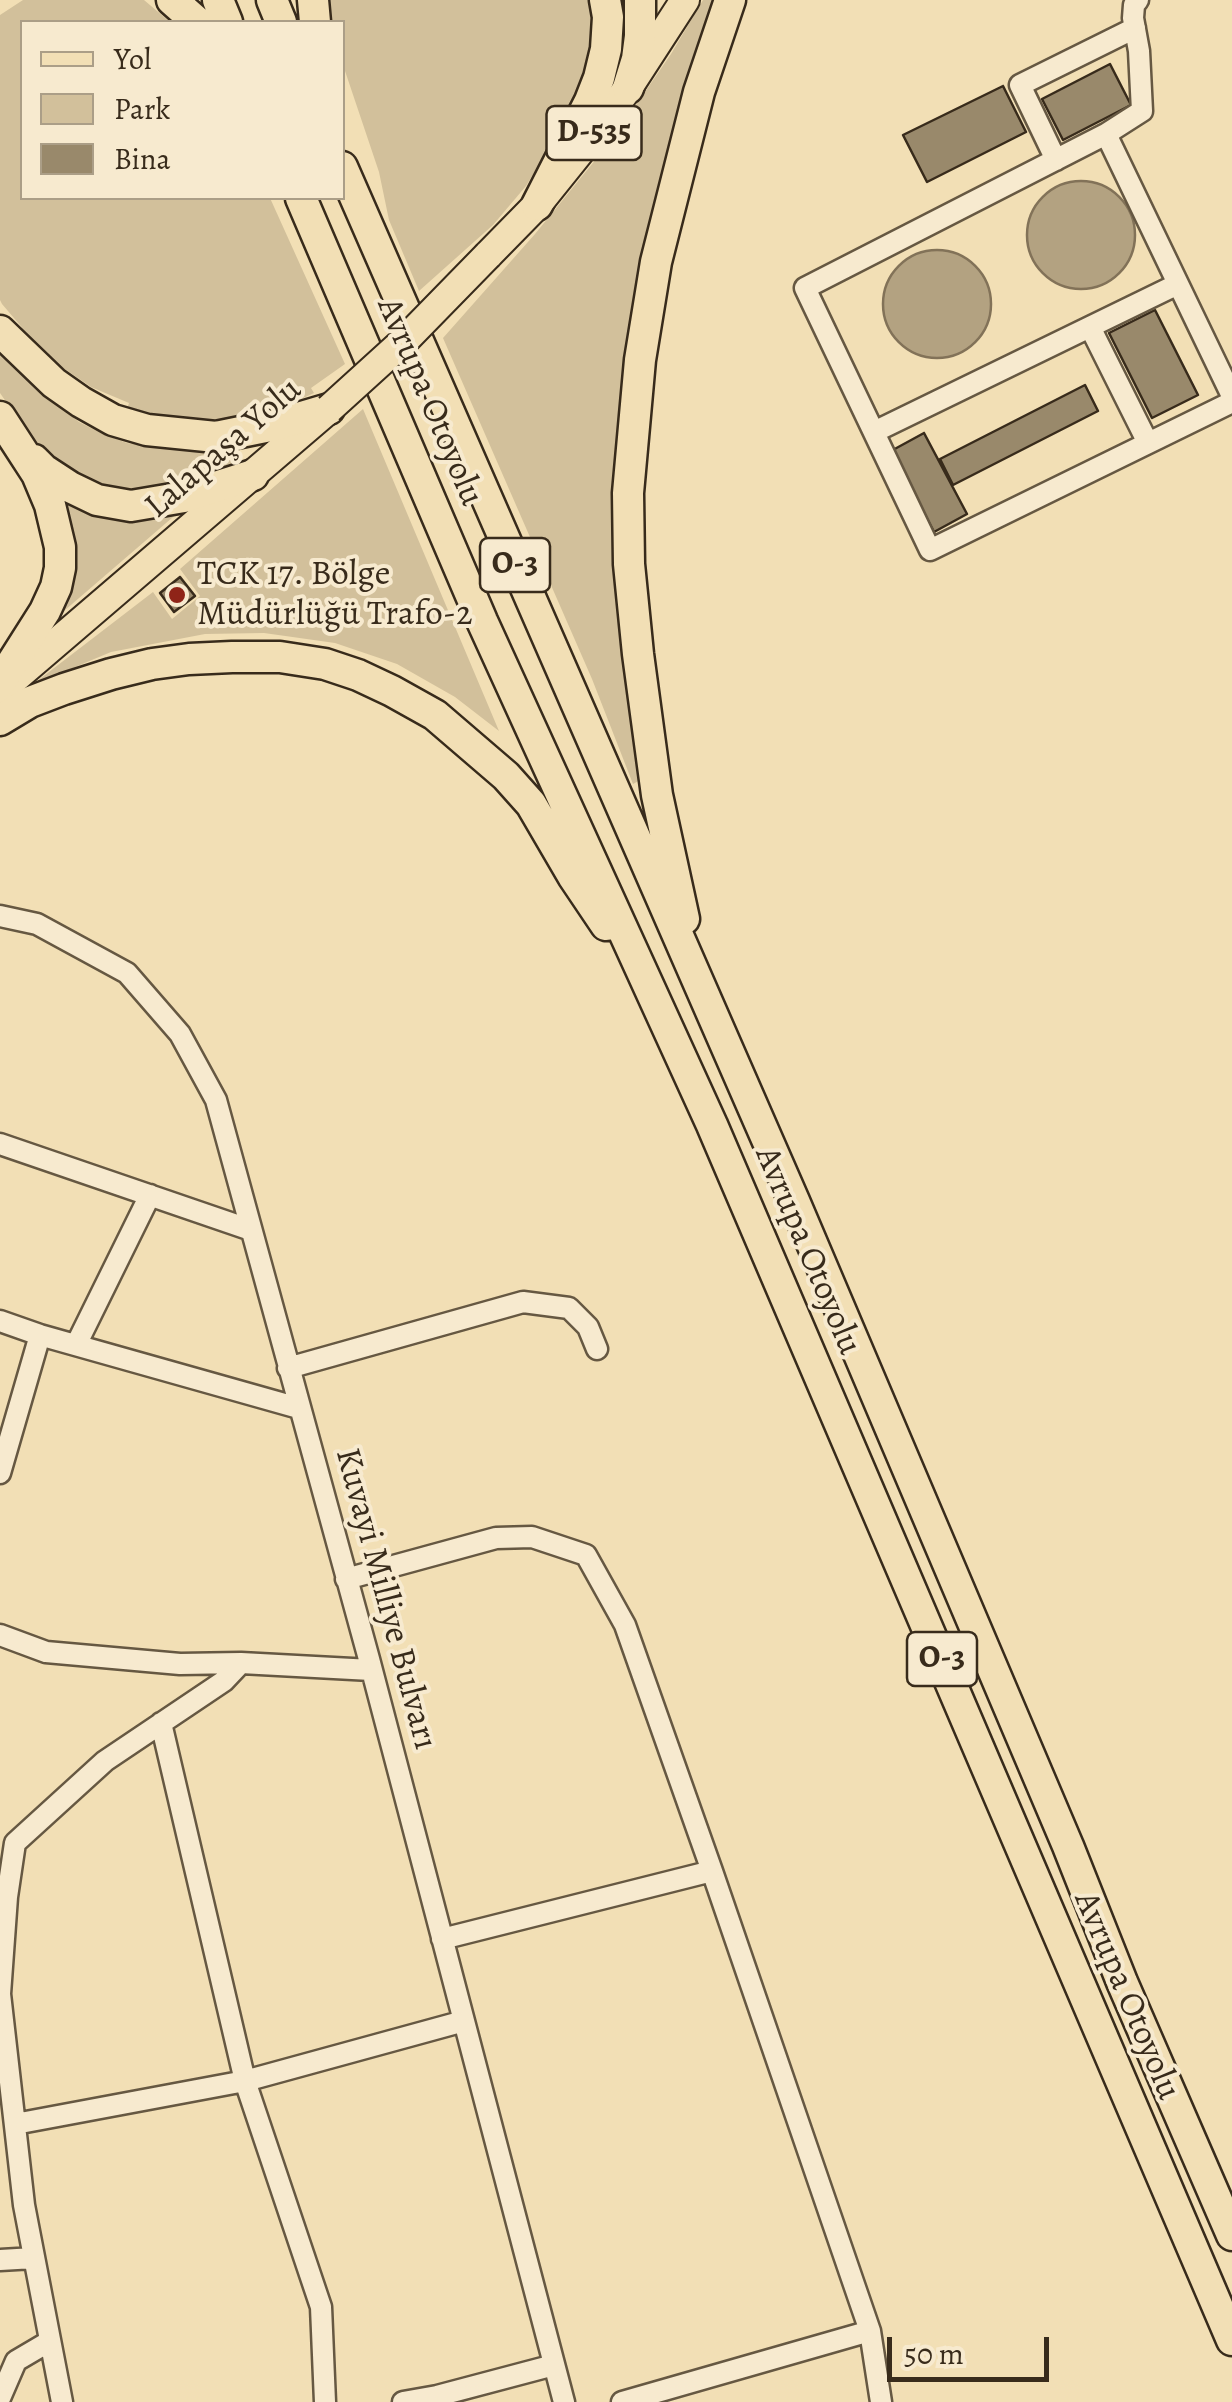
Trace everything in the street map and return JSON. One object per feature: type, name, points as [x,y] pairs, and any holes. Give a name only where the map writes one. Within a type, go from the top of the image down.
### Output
[{"type":"highway","points":[[172,0],[195,20]]},
{"type":"highway","points":[[537,205],[599,78],[606,49],[608,17],[604,0]]},
{"type":"highway","points":[[628,88],[637,58],[640,0]]},
{"type":"highway","points":[[687,957],[683,913],[658,794],[638,654],[629,564],[628,493],[640,360],[656,262],[699,92],[730,0]]},
{"type":"highway","name":"Avrupa Otoyolu","points":[[345,167],[895,1437],[1232,2235]]},
{"type":"highway","name":"Avrupa Otoyolu","points":[[302,200],[482,620],[647,980],[1232,2340]]},
{"type":"highway","points":[[0,331],[54,383],[81,402],[113,420],[147,430],[216,436],[275,426],[328,409]]},
{"type":"highway","points":[[0,417],[37,474],[50,505],[60,547],[56,587],[45,612],[0,682]]},
{"type":"highway","points":[[18,442],[44,470],[70,487],[111,504],[151,504],[214,489],[253,474]]},
{"type":"highway","points":[[0,720],[30,702],[110,674],[189,659],[280,657],[324,664],[358,675],[435,715],[506,776],[531,804],[594,909],[647,980]]},
{"type":"main road","name":"D-535","points":[[537,205],[628,88],[685,0]]},
{"type":"main road","name":"Lalapaşa Yolu","points":[[0,691],[405,340],[537,205]]},
{"type":"street","points":[[1106,134],[1232,399],[930,550],[805,288],[1106,134],[1142,111],[1136,2]]},
{"type":"street","points":[[1056,160],[1020,86],[1135,28]]},
{"type":"street","points":[[874,432],[1178,284]]},
{"type":"street","points":[[1090,327],[1148,443]]},
{"type":"street","name":"Kuvayi Milliye Bulvarı","points":[[0,916],[37,924],[127,973],[180,1034],[216,1100],[564,2402]]},
{"type":"street","points":[[0,1144],[250,1230]]},
{"type":"street","points":[[76,1345],[150,1196]]},
{"type":"street","points":[[288,1368],[523,1302],[569,1308],[588,1326],[597,1349]]},
{"type":"street","points":[[0,1321],[298,1408]]},
{"type":"street","points":[[0,1473],[40,1334]]},
{"type":"street","points":[[346,1578],[496,1538],[532,1537],[586,1555],[625,1624],[712,1871],[870,2331],[881,2402]]},
{"type":"street","points":[[0,1635],[46,1652],[180,1664],[371,1670]]},
{"type":"street","points":[[62,2402],[24,2206],[0,1994],[4,1880],[15,1843],[105,1761],[224,1681],[241,1663]]},
{"type":"street","points":[[162,1723],[245,2081],[321,2307],[325,2402]]},
{"type":"street","points":[[442,1939],[712,1871]]},
{"type":"street","points":[[15,2124],[245,2081],[464,2021]]},
{"type":"street","points":[[0,2260],[34,2258]]},
{"type":"street","points":[[622,2402],[870,2331]]},
{"type":"street","points":[[0,2398],[16,2361],[50,2340]]},
{"type":"street","points":[[403,2402],[554,2365]]},
{"type":"green space","points":[[23,0],[144,0],[168,20],[20,20],[20,200],[271,200],[345,364],[311,388],[314,393],[275,411],[236,422],[202,423],[127,409],[129,403],[91,387],[56,363],[2,304],[0,15]]},
{"type":"green space","points":[[323,0],[590,0],[595,38],[573,107],[526,186],[493,225],[419,291],[389,220],[379,172],[345,71],[345,20],[328,20]]},
{"type":"green space","points":[[703,0],[720,0],[698,56],[661,180],[640,272],[620,401],[614,532],[642,779],[633,784],[592,679],[443,338],[614,137]]},
{"type":"green space","points":[[0,353],[39,391],[79,422],[103,434],[127,443],[170,449],[232,447],[238,459],[219,473],[196,482],[138,492],[109,490],[84,481],[50,459],[0,393]]},
{"type":"green space","points":[[363,409],[499,731],[455,697],[397,664],[335,643],[264,633],[205,634],[111,652],[32,685],[153,592],[172,619],[200,596],[180,569]]},
{"type":"green space","points":[[57,492],[180,511],[57,617]]},
{"type":"shaded area","points":[[1081,181],[1102,185],[1119,197],[1131,214],[1135,235],[1131,256],[1119,273],[1102,285],[1081,289],[1060,285],[1043,273],[1031,256],[1027,235],[1031,214],[1043,197],[1060,185]]},
{"type":"shaded area","points":[[937,250],[958,254],[975,266],[987,283],[991,304],[987,325],[975,342],[958,354],[937,358],[916,354],[899,342],[887,325],[883,304],[887,283],[899,266],[916,254]]},
{"type":"building","points":[[1110,64],[1131,105],[1063,140],[1042,99]]},
{"type":"building","points":[[1003,86],[1026,132],[927,182],[903,135]]},
{"type":"building","points":[[1155,310],[1198,395],[1152,418],[1109,333]]},
{"type":"building","points":[[1085,385],[1098,411],[953,485],[940,459]]},
{"type":"building","points":[[924,433],[967,514],[934,532],[891,451]]},
{"type":"building","name":"TCK 17. Bölge Müdürlüğü Trafo-2","points":[[180,577],[195,596],[174,612],[160,593]]},
{"type":"place","name":"TCK 17. Bölge Müdürlüğü Trafo-2","points":[[177,595]]}]
